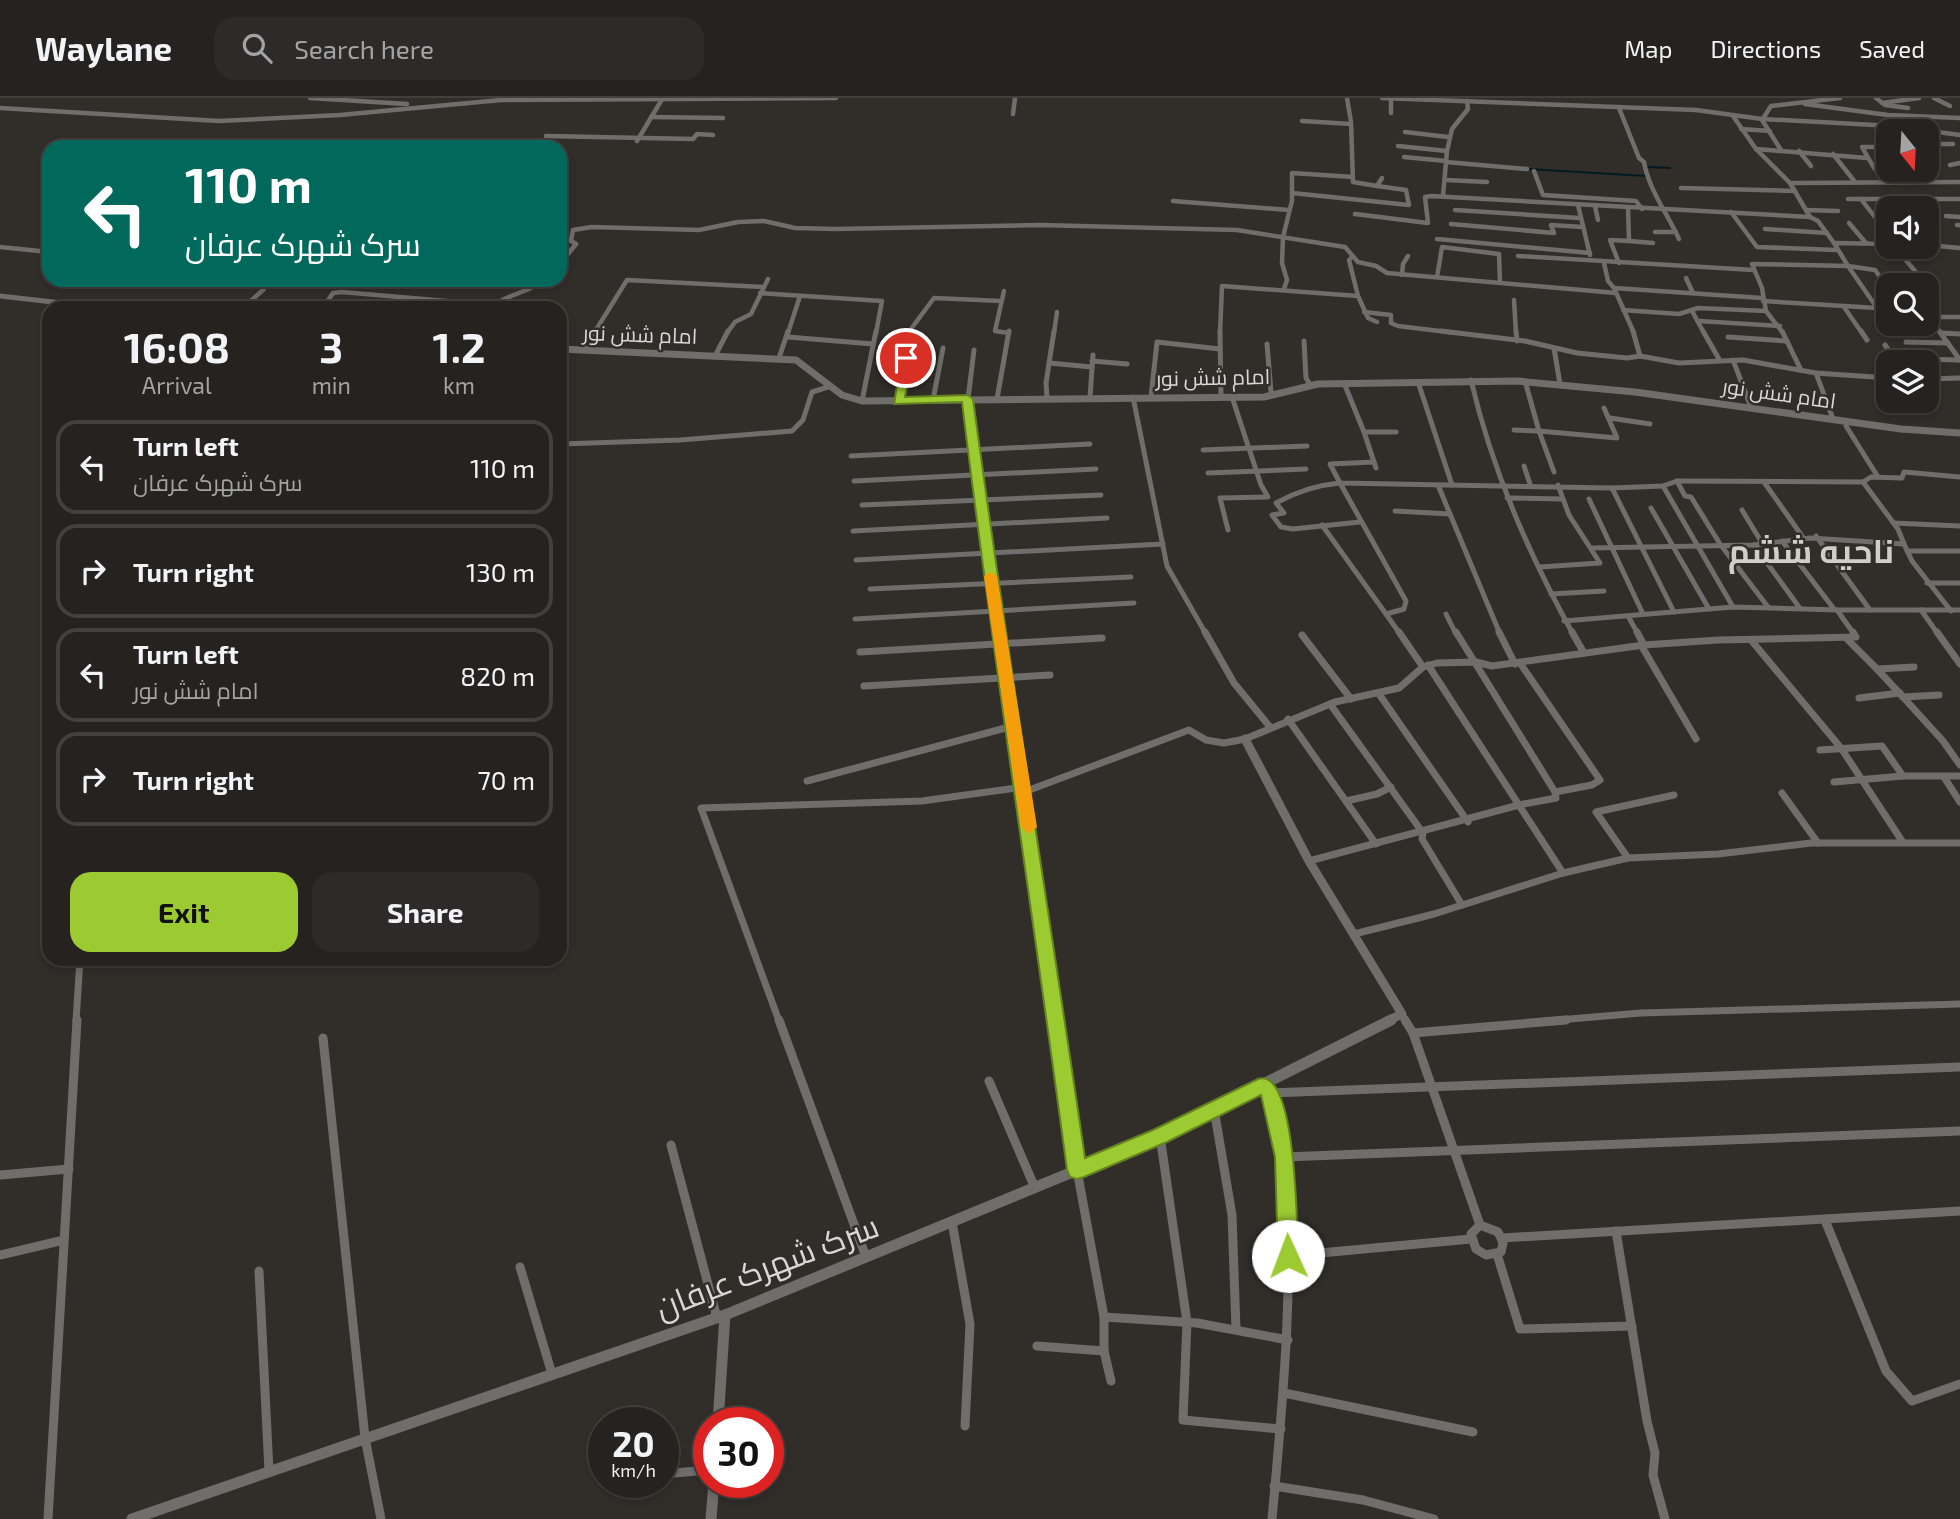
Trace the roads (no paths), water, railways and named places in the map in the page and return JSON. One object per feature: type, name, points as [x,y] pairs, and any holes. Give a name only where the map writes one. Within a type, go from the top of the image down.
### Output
[{"type":"street","points":[[310,98],[408,104],[407,107]]},
{"type":"street","points":[[0,108],[219,121],[340,115],[501,100],[836,98]]},
{"type":"street","points":[[1013,114],[1015,98]]},
{"type":"street","points":[[1292,194],[1409,205],[1406,190],[1355,183],[1347,98]]},
{"type":"street","points":[[1382,98],[1696,110],[1762,119],[1893,126],[1960,135]]},
{"type":"street","points":[[1541,98],[1545,104]]},
{"type":"street","points":[[1802,98],[1807,103],[1888,115],[1960,118]]},
{"type":"street","points":[[1762,119],[1766,117],[1771,106],[1840,98]]},
{"type":"street","points":[[1876,98],[1882,103],[1908,108]]},
{"type":"street","points":[[1882,103],[1919,98]]},
{"type":"street","points":[[1934,98],[1950,106]]},
{"type":"street","points":[[1391,99],[1391,113]]},
{"type":"street","points":[[1443,196],[1448,137],[1454,124],[1468,109],[1467,100]]},
{"type":"street","points":[[637,139],[661,101]]},
{"type":"street","points":[[1619,108],[1639,158],[1644,162],[1647,180],[1666,210],[1679,239]]},
{"type":"street","points":[[1733,116],[1756,149],[1790,183],[1810,217]]},
{"type":"street","points":[[651,117],[723,118]]},
{"type":"street","points":[[1762,119],[1781,150]]},
{"type":"street","points":[[1302,121],[1351,124]]},
{"type":"street","points":[[1741,129],[1771,131]]},
{"type":"street","points":[[1405,132],[1448,137]]},
{"type":"street","points":[[546,136],[693,139],[697,134],[713,135]]},
{"type":"street","points":[[1939,144],[1953,144]]},
{"type":"street","points":[[1398,146],[1447,152]]},
{"type":"street","points":[[1876,147],[1862,147],[1876,168]]},
{"type":"street","points":[[1756,149],[1867,158]]},
{"type":"street","points":[[1799,151],[1811,166]]},
{"type":"street","points":[[1833,154],[1855,182]]},
{"type":"street","points":[[1404,157],[1527,169]]},
{"type":"street","points":[[1950,165],[1960,163]]},
{"type":"street","points":[[1534,171],[1542,195],[1636,201],[1643,209]]},
{"type":"street","points":[[1284,289],[1287,280],[1282,263],[1283,237],[1292,194],[1292,173],[1353,177]]},
{"type":"street","points":[[1377,186],[1382,178]]},
{"type":"street","points":[[1446,180],[1487,183]]},
{"type":"street","points":[[1790,183],[1876,182]]},
{"type":"street","points":[[1939,182],[1960,182]]},
{"type":"street","points":[[1681,188],[1795,191]]},
{"type":"street","points":[[567,257],[575,249],[576,244],[571,241],[570,236],[573,230],[592,227],[699,230],[716,225],[764,221],[795,228],[835,229],[1040,225],[1237,230],[1345,247],[1352,257],[1377,266],[1387,273],[1402,275],[1693,293],[1877,308],[1827,233],[1818,221],[1810,217],[1443,196],[1425,197],[1428,223],[1355,214]]},
{"type":"street","points":[[1848,199],[1876,199]]},
{"type":"street","points":[[1861,199],[1876,218]]},
{"type":"street","points":[[1939,200],[1959,200]]},
{"type":"street","points":[[1173,201],[1289,210]]},
{"type":"street","points":[[1578,205],[1591,262]]},
{"type":"street","points":[[1595,206],[1598,220]]},
{"type":"street","points":[[1628,208],[1629,241]]},
{"type":"street","points":[[1455,210],[1579,218]]},
{"type":"street","points":[[1806,210],[1838,211]]},
{"type":"street","points":[[1731,212],[1757,247],[1836,250]]},
{"type":"street","points":[[1946,216],[1960,216]]},
{"type":"street","points":[[1451,223],[1555,233],[1551,225],[1581,227]]},
{"type":"street","points":[[1849,223],[1866,243]]},
{"type":"street","points":[[1765,229],[1827,233]]},
{"type":"street","points":[[1655,232],[1676,232]]},
{"type":"street","points":[[1437,239],[1590,253]]},
{"type":"street","points":[[1619,263],[1610,240],[1653,243]]},
{"type":"street","points":[[1833,243],[1876,243]]},
{"type":"street","points":[[1939,246],[1960,248]]},
{"type":"street","points":[[0,247],[42,252]]},
{"type":"street","points":[[1437,276],[1442,247],[1499,254],[1500,282]]},
{"type":"street","points":[[1766,247],[1778,264]]},
{"type":"street","points":[[1402,275],[1403,264],[1408,256]]},
{"type":"street","points":[[1518,256],[1753,270]]},
{"type":"street","points":[[1352,257],[1349,260],[1364,312],[1377,322]]},
{"type":"street","points":[[1905,259],[1917,273]]},
{"type":"street","points":[[1604,263],[1608,281],[1635,329],[1640,356]]},
{"type":"street","points":[[1801,370],[1780,327],[1766,311],[1762,289],[1752,264],[1848,266],[1875,270],[1877,273]]},
{"type":"street","points":[[1686,278],[1693,293]]},
{"type":"street","points":[[715,356],[735,322],[751,314],[768,279]]},
{"type":"street","points":[[583,350],[627,280],[882,301],[862,401]]},
{"type":"street","points":[[1221,397],[1218,368],[1222,286],[1358,296]]},
{"type":"street","points":[[251,301],[263,287]]},
{"type":"street","points":[[507,301],[530,292],[535,287]]},
{"type":"street","points":[[997,398],[1009,331],[995,331],[1004,291]]},
{"type":"street","points":[[328,301],[333,293],[342,292],[440,301]]},
{"type":"street","points":[[0,296],[44,301]]},
{"type":"street","points":[[779,358],[800,296]]},
{"type":"street","points":[[899,401],[908,332],[934,298],[1001,301]]},
{"type":"street","points":[[1514,300],[1517,341]]},
{"type":"street","points":[[1843,306],[1867,340]]},
{"type":"street","points":[[1623,310],[1679,314],[1698,308],[1766,311]]},
{"type":"street","points":[[1692,311],[1719,359]]},
{"type":"street","points":[[1047,397],[1057,312]]},
{"type":"street","points":[[1364,312],[1391,315],[1391,323],[1398,326],[1627,358],[1640,356],[1679,363],[1733,360],[1816,373],[1876,378]]},
{"type":"street","points":[[1939,316],[1960,317]]},
{"type":"street","points":[[1699,321],[1780,327]]},
{"type":"street","points":[[1939,330],[1960,360]]},
{"type":"street","points":[[1941,333],[1960,334]]},
{"type":"street","points":[[788,337],[873,344]]},
{"type":"street","points":[[1728,337],[1787,341]]},
{"type":"street","points":[[1304,341],[1306,378],[1311,386]]},
{"type":"street","points":[[1151,397],[1157,342],[1220,349]]},
{"type":"street","points":[[1906,342],[1948,343]]},
{"type":"street","points":[[1267,344],[1271,392],[1274,395]]},
{"type":"street","points":[[1885,345],[1889,350]]},
{"type":"street","points":[[933,400],[943,348]]},
{"type":"street","points":[[1554,348],[1560,384]]},
{"type":"street","name":"امام شش نور","points":[[567,349],[796,360],[808,365],[840,396],[862,401],[1232,397],[1274,395],[1311,386],[1344,383],[1471,380],[1560,384],[1751,407],[1901,429],[1960,433]]},
{"type":"street","points":[[974,350],[968,399],[972,450],[1077,1170],[1104,1317],[1104,1351],[1111,1381]]},
{"type":"street","points":[[1953,350],[1960,350]]},
{"type":"street","points":[[1939,359],[1960,360]]},
{"type":"street","points":[[1733,360],[1751,407]]},
{"type":"street","points":[[1049,363],[1093,361],[1127,364]]},
{"type":"street","points":[[1090,397],[1093,361]]},
{"type":"street","points":[[1816,373],[1833,419]]},
{"type":"street","points":[[1939,379],[1960,378]]},
{"type":"street","points":[[1471,380],[1480,421],[1502,486],[1564,621],[1584,653]]},
{"type":"street","points":[[1418,382],[1452,485]]},
{"type":"street","points":[[1525,382],[1554,472]]},
{"type":"street","points":[[1344,383],[1375,465],[1330,464],[1406,601],[1404,609],[1386,614]]},
{"type":"street","points":[[567,444],[680,440],[792,431],[803,420],[812,392],[828,387]]},
{"type":"street","points":[[1133,397],[1167,566],[1234,683],[1270,727]]},
{"type":"street","points":[[1228,530],[1220,499],[1268,497],[1248,449],[1232,397]]},
{"type":"street","points":[[1514,430],[1617,438],[1604,408]]},
{"type":"street","points":[[1610,418],[1650,424]]},
{"type":"street","points":[[1847,421],[1846,426],[1878,477]]},
{"type":"street","points":[[1364,432],[1396,432]]},
{"type":"street","points":[[851,456],[1090,444]]},
{"type":"street","points":[[1203,450],[1307,446]]},
{"type":"street","points":[[1524,466],[1530,484]]},
{"type":"street","points":[[1208,473],[1306,469]]},
{"type":"street","points":[[854,481],[1096,470]]},
{"type":"street","points":[[1360,522],[1293,529],[1280,527],[1272,515],[1284,513],[1276,503],[1286,498],[1316,485],[1340,482],[1502,486],[1530,484],[1612,488],[1663,486],[1670,481],[1864,482],[1867,478],[1902,478],[1902,473],[1908,472],[1960,477]]},
{"type":"street","points":[[1677,481],[1685,496],[1691,497],[1722,546],[1768,607]]},
{"type":"street","points":[[1763,482],[1802,536]]},
{"type":"street","points":[[1864,482],[1893,523],[1927,583],[1951,611]]},
{"type":"street","points":[[1438,485],[1493,619],[1518,664],[1600,780],[1592,785],[1555,792]]},
{"type":"street","points":[[1539,567],[1600,564],[1569,515],[1558,485]]},
{"type":"street","points":[[1663,486],[1732,607]]},
{"type":"street","points":[[1612,488],[1674,612]]},
{"type":"street","points":[[862,505],[1101,495]]},
{"type":"street","points":[[1507,498],[1563,499]]},
{"type":"street","points":[[1589,499],[1643,614]]},
{"type":"street","points":[[1651,508],[1709,609]]},
{"type":"street","points":[[1742,510],[1762,543]]},
{"type":"street","points":[[1395,511],[1450,513]]},
{"type":"street","points":[[853,531],[1107,518]]},
{"type":"street","points":[[1893,523],[1960,526]]},
{"type":"street","points":[[1322,525],[1426,666],[1563,873]]},
{"type":"street","points":[[1816,536],[1870,610]]},
{"type":"street","points":[[1591,548],[1754,545],[1816,536],[1960,551]]},
{"type":"street","points":[[866,1257],[701,808],[922,801],[1023,790],[1189,730],[1206,740],[1224,743],[1245,739],[1288,719],[1330,704],[1399,688],[1426,666],[1476,662],[1492,666],[1518,664],[1642,645],[1856,637],[1782,541]]},
{"type":"street","points":[[856,560],[1163,544]]},
{"type":"street","points":[[1754,545],[1799,607]]},
{"type":"street","points":[[870,589],[1131,576]]},
{"type":"street","points":[[1927,583],[1960,583]]},
{"type":"street","points":[[1551,594],[1604,591]]},
{"type":"street","points":[[855,619],[1134,603]]},
{"type":"street","points":[[1564,621],[1732,607],[1960,610]]},
{"type":"street","points":[[1921,610],[1960,664]]},
{"type":"street","points":[[1309,861],[1468,822],[1515,808],[1519,804],[1556,797],[1476,662],[1466,652],[1446,614]]},
{"type":"street","points":[[1628,616],[1696,739]]},
{"type":"street","points":[[1302,635],[1351,699]]},
{"type":"street","points":[[860,652],[1102,638]]},
{"type":"street","points":[[1846,638],[1902,695],[1943,741],[1960,765]]},
{"type":"street","points":[[1751,640],[1841,748],[1902,841]]},
{"type":"street","points":[[1877,669],[1914,667]]},
{"type":"street","points":[[864,686],[1050,675]]},
{"type":"street","points":[[1379,694],[1468,822]]},
{"type":"street","points":[[1859,698],[1939,695]]},
{"type":"street","points":[[1330,704],[1423,833],[1422,839],[1462,905]]},
{"type":"street","points":[[1288,719],[1376,844]]},
{"type":"street","points":[[807,781],[1013,726]]},
{"type":"street","points":[[1245,739],[1309,861],[1413,1033],[1480,1225]]},
{"type":"street","points":[[1821,750],[1882,746],[1903,776]]},
{"type":"street","points":[[1834,782],[1903,776],[1960,776]]},
{"type":"street","points":[[1944,777],[1960,802]]},
{"type":"street","points":[[1346,801],[1391,787]]},
{"type":"street","points":[[1782,793],[1818,843]]},
{"type":"street","points":[[1628,858],[1596,812],[1674,795]]},
{"type":"street","points":[[1354,934],[1462,905],[1563,873],[1628,858],[1718,854],[1818,843],[1960,843]]},
{"type":"street","points":[[48,1519],[80,966]]},
{"type":"street","points":[[1413,1033],[1641,1013],[1960,1004]]},
{"type":"street","name":"سرک شهرک عرفان","points":[[132,1519],[721,1316],[1035,1188],[1160,1136],[1214,1109],[1267,1089],[1402,1014]]},
{"type":"street","points":[[323,1038],[365,1438],[381,1519]]},
{"type":"street","points":[[1272,1519],[1288,1340],[1288,1256],[1284,1157],[1267,1089],[1431,1087],[1960,1067]]},
{"type":"street","points":[[989,1080],[1035,1188]]},
{"type":"street","points":[[1214,1109],[1232,1215],[1236,1329]]},
{"type":"street","points":[[1284,1157],[1960,1131]]},
{"type":"street","points":[[1160,1136],[1187,1322],[1183,1420],[1281,1429]]},
{"type":"street","points":[[671,1145],[721,1316],[718,1407]]},
{"type":"street","points":[[0,1175],[69,1169]]},
{"type":"street","points":[[1502,1238],[1960,1211]]},
{"type":"street","points":[[1825,1220],[1885,1370],[1912,1401],[1960,1384]]},
{"type":"street","points":[[952,1222],[970,1324],[965,1426]]},
{"type":"street","points":[[1480,1225],[1495,1229],[1502,1238],[1503,1247],[1497,1254],[1481,1252],[1471,1239],[1472,1230],[1480,1225]]},
{"type":"street","points":[[1616,1231],[1647,1421],[1656,1453],[1653,1475],[1665,1519]]},
{"type":"street","points":[[1288,1256],[1471,1239]]},
{"type":"street","points":[[0,1255],[65,1240]]},
{"type":"street","points":[[1497,1254],[1520,1329],[1632,1326]]},
{"type":"street","points":[[520,1267],[552,1374]]},
{"type":"street","points":[[259,1271],[269,1471]]},
{"type":"street","points":[[1104,1317],[1142,1317],[1187,1322],[1288,1340]]},
{"type":"street","points":[[1037,1346],[1104,1351]]},
{"type":"street","points":[[1284,1393],[1473,1432]]},
{"type":"street","points":[[1275,1486],[1363,1500],[1434,1519]]},
{"type":"street","points":[[711,1519],[713,1498]]},
{"type":"waterway","points":[[1647,167],[1670,168]]},
{"type":"waterway","points":[[1528,169],[1646,176]]},
{"type":"district","name":"ناحیه ششم","points":[[1811,551]]}]
